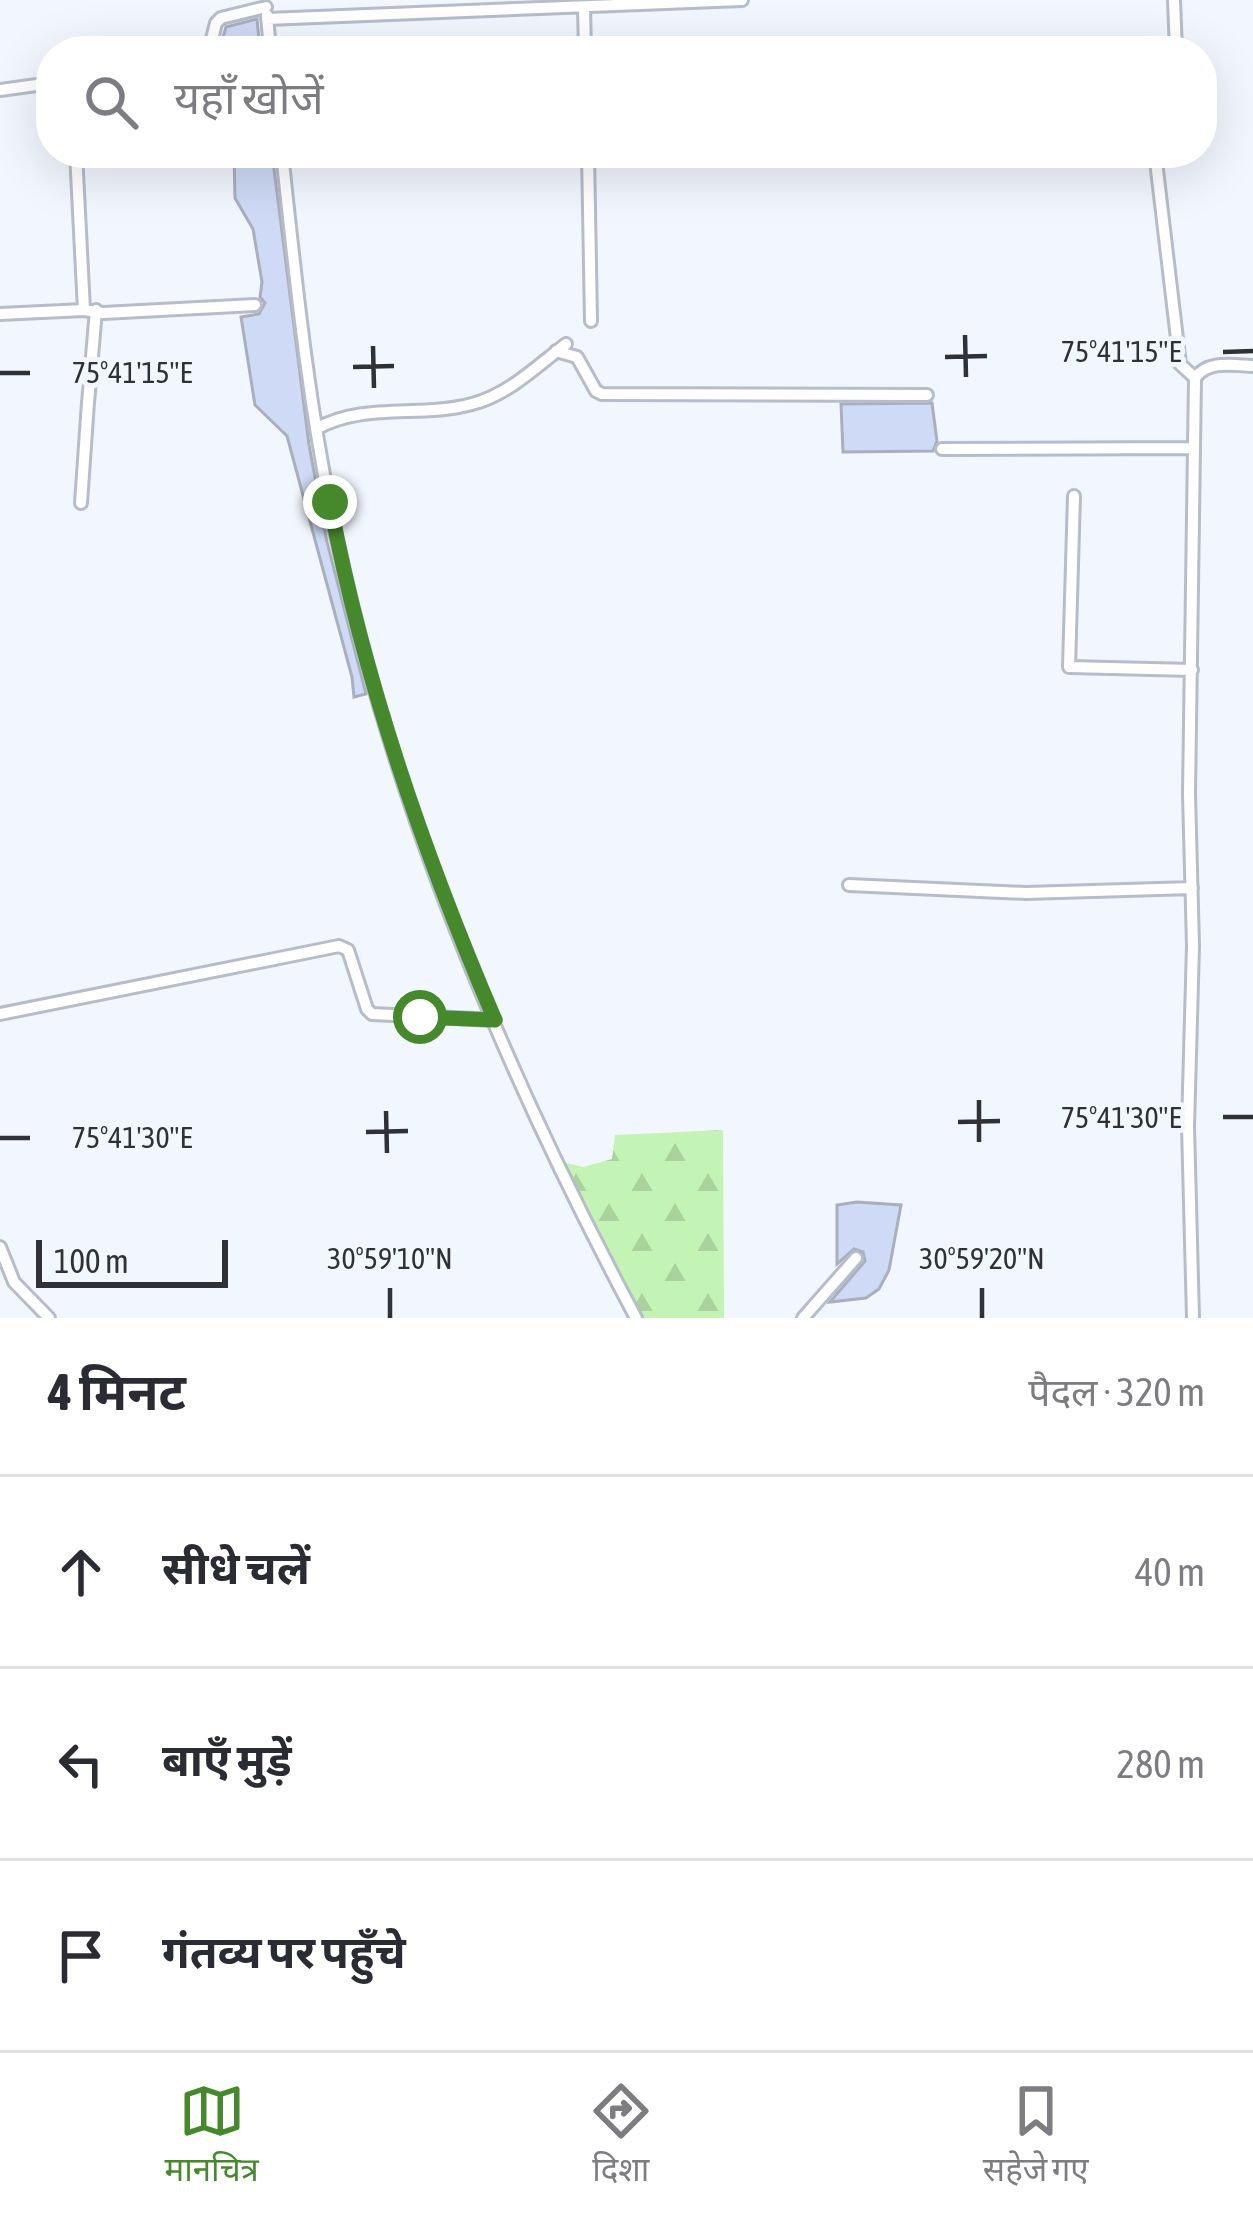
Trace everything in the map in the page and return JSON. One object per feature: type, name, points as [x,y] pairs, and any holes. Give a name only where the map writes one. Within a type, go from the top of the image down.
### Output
[{"type":"street","points":[[214,36],[221,18],[266,9],[584,7],[742,0]]},
{"type":"street","points":[[1174,0],[1175,36]]},
{"type":"street","points":[[584,7],[585,36]]},
{"type":"street","points":[[0,90],[36,85]]},
{"type":"street","points":[[77,168],[95,344],[87,383],[80,503]]},
{"type":"street","points":[[283,168],[316,429],[337,538],[391,741],[427,850],[495,1020],[551,1151],[636,1318]]},
{"type":"street","points":[[588,168],[591,321]]},
{"type":"street","points":[[1157,168],[1180,364],[1195,378]]},
{"type":"street","points":[[0,314],[255,305]]},
{"type":"street","points":[[316,429],[338,417],[467,406],[496,397],[561,348],[578,357],[602,394],[927,395]]},
{"type":"street","points":[[1193,1318],[1188,1148],[1195,378],[1202,368],[1212,365],[1253,366]]},
{"type":"street","points":[[942,449],[1192,448]]},
{"type":"street","points":[[1074,496],[1069,667],[1192,670]]},
{"type":"street","points":[[849,885],[1026,893],[1192,888]]},
{"type":"street","points":[[0,1014],[339,946],[349,950],[372,1014],[495,1020]]},
{"type":"street","points":[[0,1247],[14,1282],[49,1318]]},
{"type":"street","points":[[803,1318],[856,1258]]},
{"type":"green space","points":[[723,1130],[724,1318],[641,1318],[559,1161],[583,1167],[612,1159],[615,1135]]},
{"type":"building","points":[[257,19],[259,36],[223,36],[226,27]]},
{"type":"building","points":[[234,168],[274,168],[309,445],[327,542],[366,694],[354,697],[287,436],[255,405],[241,317],[259,314],[265,303],[260,297],[253,229],[235,198]]},
{"type":"building","points":[[932,403],[937,441],[933,451],[843,452],[841,404]]},
{"type":"building","points":[[837,1205],[901,1205],[889,1270],[879,1289],[866,1298],[830,1302],[865,1261],[863,1252],[854,1249],[837,1264]]},
{"type":"route","points":[[330,502],[391,741],[427,850],[495,1020],[420,1017]]}]
